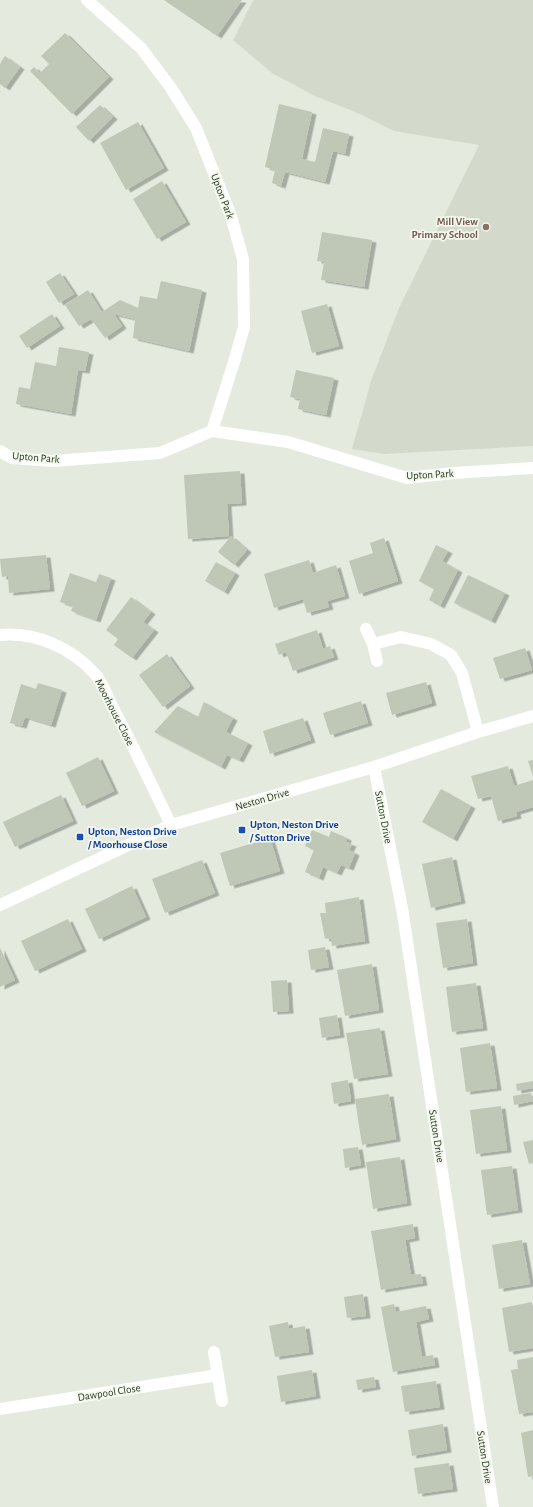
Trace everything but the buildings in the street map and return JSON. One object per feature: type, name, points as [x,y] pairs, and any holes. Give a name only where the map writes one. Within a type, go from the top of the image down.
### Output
[{"type":"street","name":"Upton Park","points":[[87,0],[141,48],[171,88],[196,128],[230,216],[242,259],[244,327],[212,431]]},
{"type":"street","name":"Upton Park","points":[[0,451],[12,458],[53,461],[160,453],[212,431],[288,442],[407,478],[453,473],[533,468]]},
{"type":"street","points":[[366,629],[373,644],[377,661]]},
{"type":"street","name":"Moorhouse Close","points":[[0,635],[13,634],[47,641],[72,653],[96,675],[120,720],[171,825]]},
{"type":"street","points":[[373,644],[401,637],[431,644],[451,655],[462,673],[478,732]]},
{"type":"street","name":"Neston Drive","points":[[0,905],[171,825],[374,767],[478,732],[533,716]]},
{"type":"street","name":"Sutton Drive","points":[[374,767],[402,908],[493,1507]]},
{"type":"street","points":[[214,1352],[222,1401]]},
{"type":"street","name":"Dawpool Close","points":[[0,1409],[218,1375]]},
{"type":"shaded area","name":"Mill View Primary School","points":[[253,0],[533,0],[533,446],[384,454],[352,449],[371,381],[399,308],[479,145],[394,131],[360,114],[315,96],[272,73],[233,40]]},
{"type":"place","name":"Mill View Primary School","points":[[486,227]]},
{"type":"place","name":"Upton, Neston Drive / Sutton Drive","points":[[242,830]]},
{"type":"place","name":"Upton, Neston Drive / Moorhouse Close","points":[[80,837]]}]
